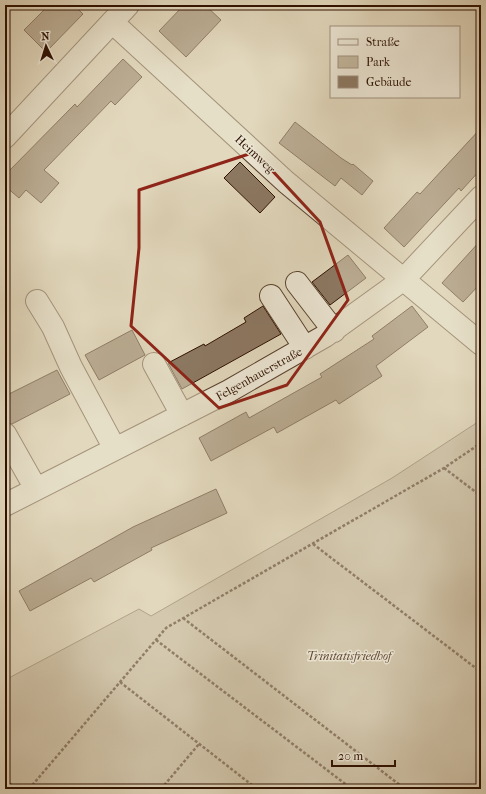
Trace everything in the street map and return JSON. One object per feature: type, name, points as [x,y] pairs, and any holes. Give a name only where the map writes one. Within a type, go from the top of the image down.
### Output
[{"type":"street","points":[[5,137],[128,5]]},
{"type":"street","name":"Heimweg","points":[[112,22],[257,157],[481,344]]},
{"type":"street","name":"Felgenhauerstraße","points":[[5,505],[182,415],[334,331],[404,279],[481,197]]},
{"type":"street","points":[[297,283],[334,331]]},
{"type":"street","points":[[271,296],[304,348]]},
{"type":"street","points":[[38,301],[53,327],[115,449]]},
{"type":"street","points":[[154,364],[182,415]]},
{"type":"street","points":[[5,434],[30,492]]},
{"type":"street","points":[[5,463],[30,492]]},
{"type":"path","points":[[29,789],[166,628],[444,468],[481,443]]},
{"type":"path","points":[[444,468],[481,496]]},
{"type":"path","points":[[313,544],[481,672]]},
{"type":"path","points":[[183,618],[405,789]]},
{"type":"path","points":[[156,640],[352,789]]},
{"type":"path","points":[[120,682],[257,789]]},
{"type":"path","points":[[161,789],[199,744]]},
{"type":"path","points":[[5,781],[19,789]]},
{"type":"highlighted area","points":[[255,152],[320,222],[348,300],[287,385],[219,408],[131,326],[139,248],[139,190]]},
{"type":"green space","name":"Trinitatisfriedhof","points":[[481,420],[481,789],[5,789],[5,680],[139,609],[151,616],[392,478]]},
{"type":"building","points":[[49,5],[74,5],[83,14],[46,52],[24,30]]},
{"type":"building","points":[[184,5],[205,5],[221,20],[186,57],[159,31]]},
{"type":"building","points":[[123,59],[142,77],[115,105],[111,101],[44,170],[59,183],[41,203],[26,190],[19,198],[5,186],[5,175],[75,104],[77,107]]},
{"type":"building","points":[[295,122],[341,158],[352,165],[353,164],[373,181],[362,195],[341,178],[335,186],[279,143]]},
{"type":"building","points":[[481,128],[481,169],[461,191],[459,188],[404,247],[384,228],[417,192],[420,194]]},
{"type":"building","points":[[240,162],[275,197],[260,213],[224,178]]},
{"type":"building","points":[[481,240],[481,283],[463,302],[442,283]]},
{"type":"building","points":[[348,255],[366,278],[330,305],[312,282]]},
{"type":"building","points":[[263,306],[281,334],[182,389],[168,363],[204,344],[205,346],[246,322],[244,318]]},
{"type":"building","points":[[412,306],[428,327],[376,366],[382,376],[339,404],[336,400],[277,433],[274,427],[211,461],[199,438],[246,412],[249,418],[322,377],[320,374],[374,339],[372,336]]},
{"type":"building","points":[[132,330],[145,355],[99,380],[85,355]]},
{"type":"building","points":[[57,370],[70,394],[12,424],[5,422],[5,396]]},
{"type":"building","points":[[216,489],[227,513],[151,548],[152,550],[94,582],[91,578],[30,611],[19,591],[133,527]]}]
